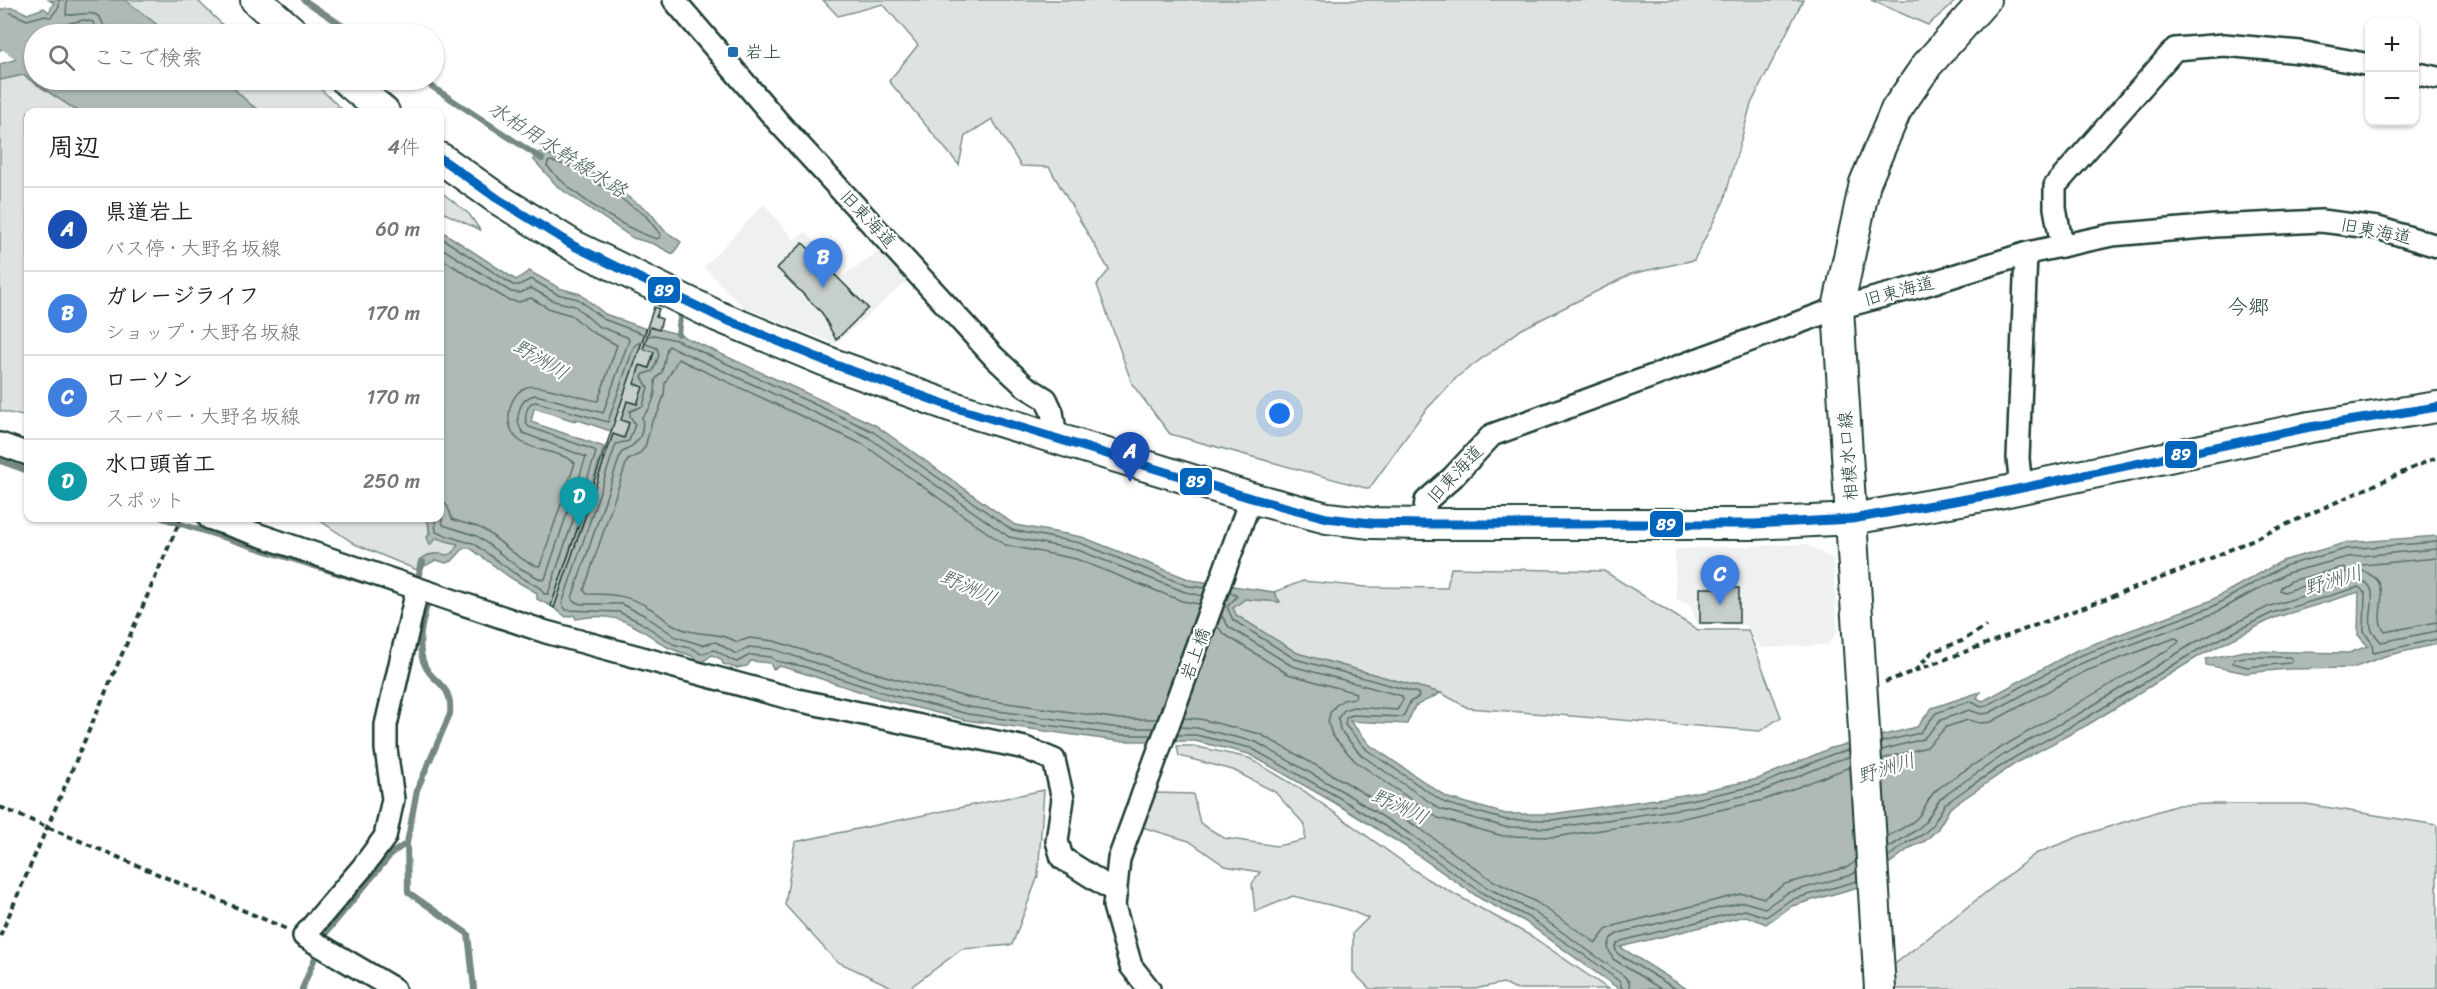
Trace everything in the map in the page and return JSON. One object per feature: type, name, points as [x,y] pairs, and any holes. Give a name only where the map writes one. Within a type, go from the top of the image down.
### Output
[{"type":"main road","points":[[256,0],[284,24]]},
{"type":"main road","name":"相模水口線","points":[[1880,989],[1838,308],[1865,183],[1896,110],[1927,65],[1984,0]]},
{"type":"main road","points":[[358,90],[379,108]]},
{"type":"main road","points":[[444,161],[498,199],[574,246],[717,316],[833,364],[939,402],[1251,498],[1327,518],[1371,523],[1423,524],[1754,524],[1852,519],[2020,489],[2310,427],[2437,406]]},
{"type":"street","name":"旧東海道","points":[[674,0],[779,123],[994,357],[1025,386],[1046,399],[1052,412],[1056,437]]},
{"type":"street","points":[[2062,246],[2055,208],[2055,186],[2175,49],[2235,46],[2300,52],[2365,64]]},
{"type":"street","points":[[2419,75],[2437,78]]},
{"type":"street","name":"旧東海道","points":[[1423,524],[1426,501],[1453,477],[1492,435],[1838,308],[2026,254],[2112,235],[2215,225],[2321,221],[2378,228],[2437,246]]},
{"type":"street","points":[[2020,489],[2018,458],[2026,254]]},
{"type":"street","points":[[0,444],[24,453]]},
{"type":"street","name":"岩上橋","points":[[1149,989],[1131,966],[1114,906],[1119,859],[1251,498]]},
{"type":"street","points":[[221,522],[546,632],[797,700],[1025,748],[1054,760],[1063,799],[1057,841],[1062,858],[1116,892]]},
{"type":"street","points":[[394,989],[304,936],[362,868],[385,837],[393,799],[386,749],[386,725],[417,590]]},
{"type":"path","points":[[1862,695],[1915,672],[2198,564],[2437,457]]},
{"type":"path","points":[[0,936],[179,522]]},
{"type":"path","points":[[1915,672],[1932,652],[1962,641],[1986,626]]},
{"type":"path","points":[[0,807],[304,936]]},
{"type":"shaded area","points":[[125,0],[197,0],[222,24],[156,24]]},
{"type":"shaded area","points":[[823,0],[1803,0],[1751,104],[1724,201],[1694,260],[1631,274],[1522,329],[1457,377],[1424,412],[1369,489],[1170,434],[1132,384],[1097,285],[1109,270],[1049,167],[1021,166],[992,119],[965,136],[959,165],[889,81],[918,45],[883,4],[838,16]]},
{"type":"shaded area","points":[[1871,0],[1957,0],[1928,25]]},
{"type":"shaded area","points":[[23,75],[24,90],[46,90],[73,108],[24,108],[24,416],[0,411],[0,80]]},
{"type":"shaded area","points":[[235,90],[322,90],[341,108],[256,108]]},
{"type":"shaded area","points":[[444,194],[469,214],[480,230],[444,213]]},
{"type":"shaded area","points":[[764,204],[794,240],[806,232],[843,276],[881,250],[908,280],[835,344],[743,307],[704,267]]},
{"type":"shaded area","points":[[322,522],[428,522],[430,544],[436,538],[458,544],[453,553],[447,556],[436,554],[422,558],[419,560],[417,570],[355,544]]},
{"type":"shaded area","points":[[1806,544],[1833,559],[1837,632],[1828,645],[1761,648],[1745,625],[1698,625],[1690,605],[1676,599],[1675,549]]},
{"type":"shaded area","points":[[1451,568],[1604,571],[1698,630],[1748,630],[1781,717],[1760,731],[1468,708],[1441,693],[1297,653],[1236,615],[1233,608],[1245,599],[1279,602],[1274,592],[1303,581],[1366,587],[1447,588]]},
{"type":"shaded area","points":[[1177,746],[1193,746],[1249,758],[1304,791],[1427,879],[1531,936],[1608,989],[1514,989],[1503,983],[1475,989],[1370,989],[1353,972],[1353,933],[1368,918],[1346,909],[1293,896],[1255,912],[1252,884],[1260,872],[1225,866],[1189,841],[1142,827],[1156,793],[1193,794],[1200,823],[1224,838],[1277,846],[1305,840],[1305,825],[1275,792],[1233,770],[1179,756]]},
{"type":"shaded area","points":[[1044,790],[1038,876],[1012,945],[962,949],[908,989],[896,989],[836,961],[785,905],[795,842]]},
{"type":"shaded area","points":[[2306,804],[2437,825],[2437,989],[1863,989],[2035,854],[2080,836],[2178,805]]},
{"type":"water","points":[[49,0],[125,0],[156,24],[24,24],[24,40],[0,50],[0,10],[14,8],[27,14],[44,8],[49,12],[54,3]]},
{"type":"water","points":[[24,57],[24,76],[0,80],[0,64]]},
{"type":"water","points":[[46,90],[235,90],[256,108],[73,108]]},
{"type":"water","points":[[539,152],[577,163],[649,211],[664,230],[681,242],[673,254],[654,244],[633,238],[558,187],[533,159]]},
{"type":"water","points":[[444,233],[516,280],[529,271],[559,288],[580,294],[605,314],[646,329],[613,429],[610,431],[534,408],[531,422],[604,447],[551,606],[537,599],[537,593],[511,578],[470,548],[464,548],[452,561],[446,563],[436,560],[417,570],[419,560],[433,554],[453,553],[458,544],[436,538],[430,545],[427,537],[430,533],[428,522],[444,522]]},
{"type":"water","points":[[650,327],[678,334],[875,425],[1015,525],[1082,537],[1191,580],[1274,592],[1280,602],[1245,599],[1233,608],[1236,615],[1297,653],[1441,693],[1415,706],[1407,724],[1350,721],[1370,745],[1448,798],[1506,814],[1552,814],[1683,795],[1758,779],[1831,748],[1917,727],[1932,708],[1980,692],[1977,698],[1983,701],[2077,650],[2210,601],[2282,561],[2345,543],[2437,536],[2437,644],[2385,656],[2353,668],[2288,669],[2246,673],[2206,665],[2206,659],[2244,651],[2349,653],[2368,646],[2358,635],[2359,592],[2274,618],[2201,655],[2089,724],[2018,762],[1950,808],[1937,830],[1925,841],[1910,848],[1858,887],[1792,906],[1766,924],[1746,916],[1620,947],[1687,989],[1619,989],[1524,921],[1481,899],[1406,847],[1249,754],[1195,741],[1118,741],[966,720],[889,701],[780,666],[773,669],[770,663],[751,661],[747,666],[736,668],[723,664],[721,659],[712,655],[701,663],[691,655],[667,647],[625,622],[597,616],[576,619],[574,615],[566,617],[554,608],[613,434],[625,437],[629,423],[621,420],[627,401],[637,404],[643,387],[634,384],[640,365],[649,368],[654,353],[643,349]]},
{"type":"building","points":[[803,243],[868,308],[836,340],[822,313],[777,268]]},
{"type":"building","points":[[654,307],[659,309],[656,317],[662,319],[659,330],[650,327],[643,349],[654,352],[649,368],[640,365],[634,384],[643,387],[637,404],[627,401],[621,420],[629,423],[624,438],[613,434],[554,608],[551,606]]},
{"type":"building","points":[[1700,588],[1739,588],[1739,623],[1700,623]]},
{"type":"waterway","name":"水柏用水幹線水路","points":[[304,0],[340,24]]},
{"type":"waterway","name":"野洲川","points":[[0,27],[24,44]]},
{"type":"waterway","name":"水柏用水幹線水路","points":[[437,90],[542,159]]},
{"type":"waterway","name":"水柏用水幹線水路","points":[[678,334],[680,318]]},
{"type":"waterway","points":[[0,461],[24,470]]},
{"type":"waterway","points":[[175,522],[362,581]]},
{"type":"waterway","points":[[413,582],[423,562]]},
{"type":"waterway","points":[[302,989],[325,934],[392,853],[407,843],[417,790],[450,714],[448,695],[427,669],[421,653],[422,628],[430,595]]},
{"type":"waterway","points":[[407,843],[408,892],[468,934],[474,989]]},
{"type":"transit line","name":"89","points":[[444,161],[498,199],[574,246],[717,316],[833,364],[950,406],[1251,498],[1327,518],[1371,523],[1423,524],[1754,524],[1852,519],[1989,495],[2310,427],[2437,407]]},
{"type":"place","name":"岩上","points":[[733,52]]},
{"type":"place","name":"ガレージライフ","points":[[823,288]]},
{"type":"place","name":"県道岩上","points":[[1130,482]]},
{"type":"place","name":"水口頭首工","points":[[579,527]]},
{"type":"place","name":"ローソン","points":[[1720,605]]},
{"type":"district","name":"今郷","points":[[2248,307]]}]
